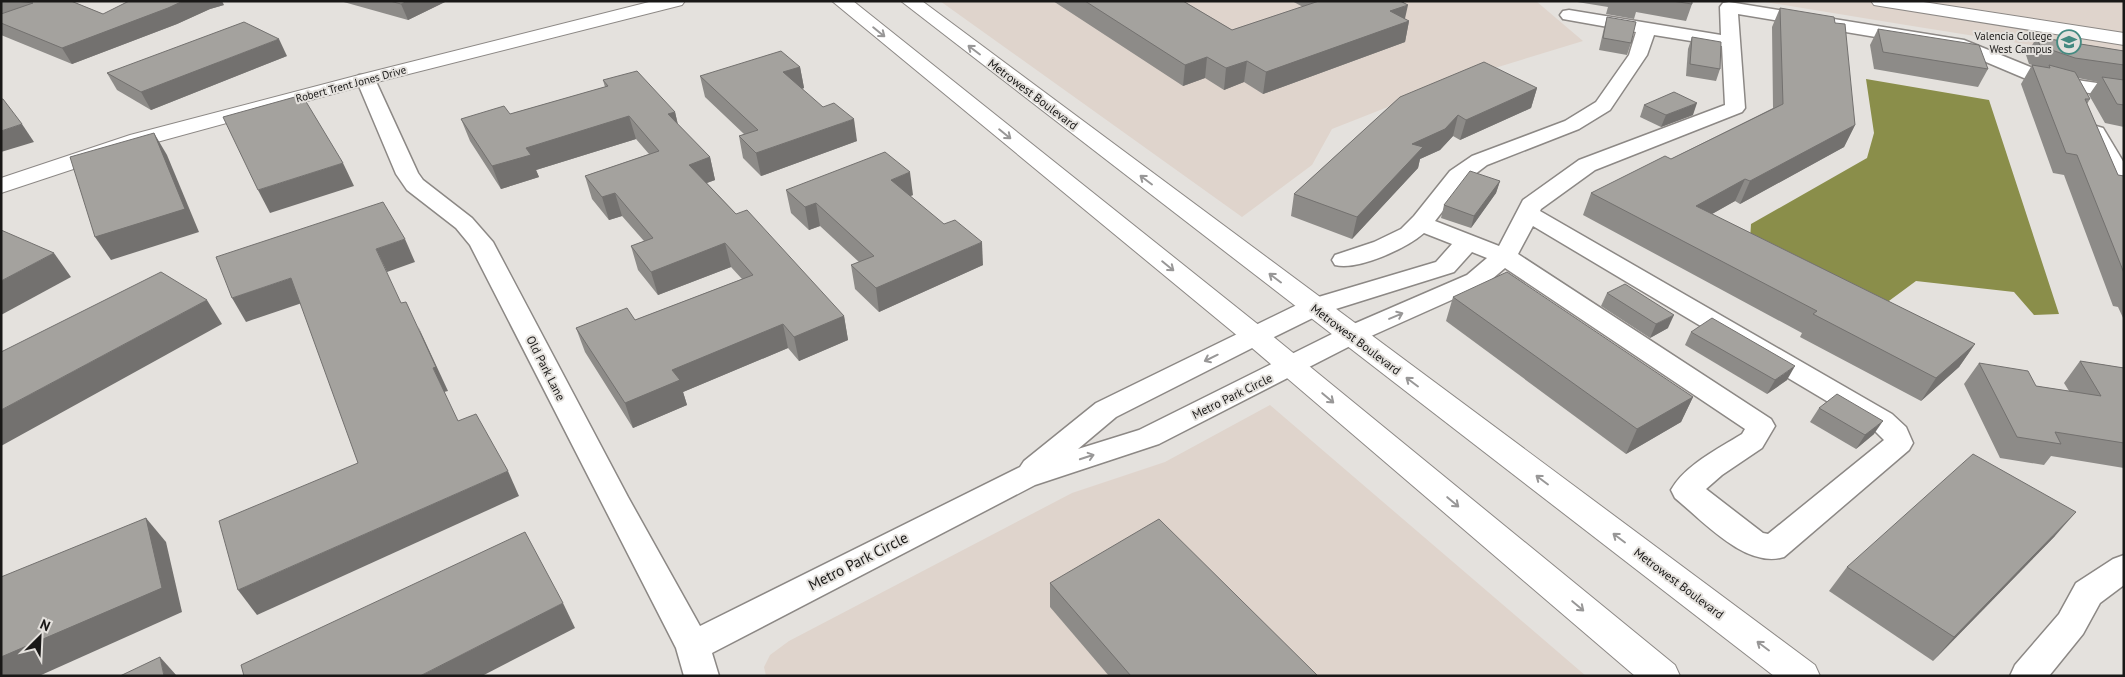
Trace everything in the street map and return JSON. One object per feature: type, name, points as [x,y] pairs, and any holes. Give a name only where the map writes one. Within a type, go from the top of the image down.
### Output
[{"type":"street","name":"Robert Trent Jones Drive","points":[[1,186],[138,140],[366,79],[676,1]]},
{"type":"street","points":[[841,1],[1255,336],[1662,676]]},
{"type":"street","name":"Metrowest Boulevard","points":[[910,1],[1802,676]]},
{"type":"street","points":[[1880,1],[2124,39]]},
{"type":"street","points":[[1569,15],[1731,42],[1728,7],[1964,46],[2031,74],[2072,85],[2124,93]]},
{"type":"street","points":[[1344,260],[1396,240],[1415,229],[1465,170],[1479,160],[1570,124],[1603,106],[1620,78],[1629,70],[1642,50],[1646,28]]},
{"type":"street","name":"Metro Park Circle","points":[[1024,477],[1149,437],[1351,336],[1476,280],[1504,256],[1512,245],[1531,205],[1586,165],[1735,108],[1731,42]]},
{"type":"street","name":"Old Park Lane","points":[[366,79],[407,174],[415,185],[464,223],[481,242],[697,661]]},
{"type":"street","points":[[2072,85],[2124,183]]},
{"type":"street","points":[[2090,119],[2124,137]]},
{"type":"street","points":[[1420,223],[1504,256],[1761,426],[1752,441],[1712,467],[1686,490],[1754,544],[1773,548],[1899,444],[1896,434],[1882,421],[1528,213]]},
{"type":"street","name":"Metro Park Circle","points":[[697,661],[1024,477],[1106,410],[1314,307],[1444,267],[1458,255],[1466,242]]},
{"type":"street","points":[[2028,676],[2071,624],[2088,593],[2124,568]]},
{"type":"shaded area","points":[[940,1],[1536,1],[1583,41],[1459,79],[1332,129],[1312,165],[1242,217]]},
{"type":"shaded area","name":"Valencia College West Campus","points":[[1759,1],[2124,1],[2124,60],[1906,25]]},
{"type":"shaded area","points":[[1866,79],[1989,100],[2059,314],[2034,315],[2014,292],[1916,281],[1878,309],[1750,241],[1751,224],[1867,158],[1874,133]]},
{"type":"shaded area","points":[[1270,405],[1586,676],[766,676],[764,667],[770,655],[789,641],[1072,493],[1165,462]]},
{"type":"building","points":[[16,1],[71,1],[103,14],[129,1],[183,1],[62,48],[1,23],[1,14],[33,3]]},
{"type":"building","points":[[390,1],[408,1],[401,4]]},
{"type":"building","points":[[1085,1],[1183,1],[1232,30],[1319,1],[1400,1],[1408,5],[1390,11],[1409,21],[1266,72],[1247,61],[1226,68],[1207,57],[1185,65]]},
{"type":"building","points":[[1672,1],[1692,1],[1692,4]]},
{"type":"building","points":[[1780,8],[1834,17],[1835,23],[1845,24],[1855,125],[1750,181],[1745,179],[1696,206],[1975,344],[1936,378],[1813,314],[1817,311],[1591,193],[1665,156],[1671,159],[1783,104]]},
{"type":"building","points":[[1607,17],[1636,22],[1631,43],[1603,38]]},
{"type":"building","points":[[244,22],[279,39],[141,92],[107,73]]},
{"type":"building","points":[[1878,29],[1979,45],[1988,69],[1883,52]]},
{"type":"building","points":[[1692,37],[1721,42],[1720,69],[1690,64]]},
{"type":"building","points":[[2037,37],[2124,51],[2124,65],[2075,58],[2040,46]]},
{"type":"building","points":[[781,51],[800,67],[783,72],[823,107],[834,103],[854,119],[756,153],[739,136],[758,130],[700,76]]},
{"type":"building","points":[[1484,62],[1537,88],[1466,120],[1458,115],[1445,129],[1412,144],[1423,147],[1357,217],[1294,194],[1400,97]]},
{"type":"building","points":[[2032,65],[2050,68],[2049,65],[2075,72],[2090,99],[2085,99],[2118,175],[2124,176],[2124,273],[2077,155],[2066,153]]},
{"type":"building","points":[[637,71],[675,112],[668,114],[710,157],[689,165],[736,214],[747,210],[844,316],[794,337],[783,324],[672,370],[680,380],[625,403],[576,328],[627,308],[635,320],[753,275],[725,243],[651,272],[631,246],[653,238],[615,193],[602,197],[585,176],[659,151],[629,116],[526,148],[531,155],[492,166],[461,119],[504,106],[510,114],[608,86],[603,80]]},
{"type":"building","points":[[2102,77],[2124,80],[2124,105],[2117,104]]},
{"type":"building","points":[[1674,92],[1697,103],[1666,115],[1644,105]]},
{"type":"building","points":[[302,95],[343,163],[258,190],[223,117]]},
{"type":"building","points":[[1,99],[3,99],[22,124],[1,131]]},
{"type":"building","points":[[154,133],[185,209],[95,237],[70,157]]},
{"type":"building","points":[[885,152],[910,172],[891,180],[944,224],[955,220],[982,242],[876,288],[851,265],[874,256],[816,203],[805,207],[786,190]]},
{"type":"building","points":[[1470,171],[1500,181],[1474,216],[1444,205]]},
{"type":"building","points":[[383,202],[405,239],[376,249],[401,303],[406,302],[436,367],[433,368],[458,421],[476,414],[508,471],[238,590],[219,521],[358,463],[291,278],[232,298],[216,257]]},
{"type":"building","points":[[1,230],[54,253],[1,281]]},
{"type":"building","points":[[161,272],[207,300],[1,410],[1,352]]},
{"type":"building","points":[[1507,272],[1693,397],[1637,429],[1453,297]]},
{"type":"building","points":[[1625,284],[1674,315],[1656,324],[1607,293]]},
{"type":"building","points":[[1712,318],[1795,366],[1775,380],[1691,332]]},
{"type":"building","points":[[2080,361],[2124,368],[2124,443],[2055,432],[2061,444],[2017,437],[1979,363],[2028,371],[2036,386],[2101,396]]},
{"type":"building","points":[[1837,394],[1883,421],[1865,435],[1819,408]]},
{"type":"building","points":[[1973,454],[2076,512],[1954,637],[1847,567]]},
{"type":"building","points":[[146,518],[162,588],[1,657],[1,577]]},
{"type":"building","points":[[1159,519],[1318,676],[1131,676],[1050,583]]},
{"type":"building","points":[[525,532],[563,603],[420,676],[244,676],[241,665]]},
{"type":"building","points":[[160,657],[164,676],[120,676]]},
{"type":"place","name":"Valencia College West Campus","points":[[2069,42]]}]
